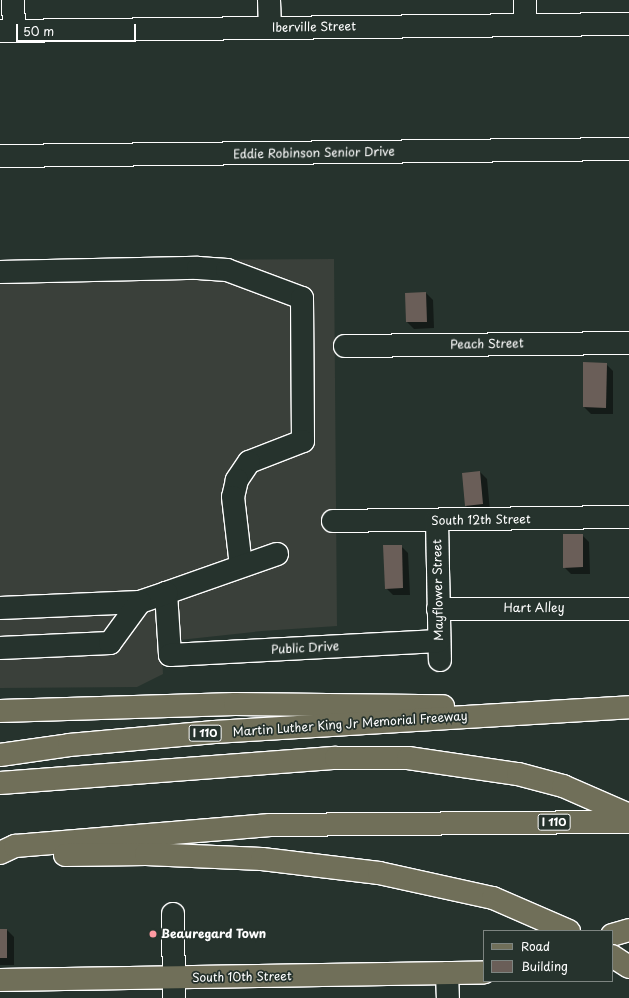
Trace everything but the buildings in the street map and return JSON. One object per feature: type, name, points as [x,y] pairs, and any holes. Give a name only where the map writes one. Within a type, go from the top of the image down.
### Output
[{"type":"main road","points":[[0,711],[137,705],[412,712],[534,712],[629,707]]},
{"type":"main road","name":"Martin Luther King Jr Memorial Freeway","points":[[0,755],[127,739],[412,712]]},
{"type":"main road","points":[[0,783],[260,763],[371,757],[445,761],[518,774],[563,786],[629,815]]},
{"type":"main road","name":"I 110","points":[[8,852],[270,825],[629,822]]},
{"type":"main road","points":[[8,852],[138,854],[262,859],[379,873],[467,890],[520,908],[567,930]]},
{"type":"main road","points":[[613,935],[629,930]]},
{"type":"main road","points":[[613,957],[629,967]]},
{"type":"main road","name":"South 10th Street","points":[[0,980],[174,988],[483,972]]},
{"type":"street","points":[[7,31],[13,0]]},
{"type":"street","points":[[269,0],[270,27]]},
{"type":"street","points":[[525,0],[525,25]]},
{"type":"street","name":"Iberville Street","points":[[7,31],[629,24]]},
{"type":"street","name":"Eddie Robinson Senior Drive","points":[[0,156],[629,149]]},
{"type":"street","points":[[0,272],[198,268],[227,270],[302,298],[304,441],[250,462],[237,480],[233,497],[241,566]]},
{"type":"street","name":"Peach Street","points":[[345,346],[629,342]]},
{"type":"street","name":"South 12th Street","points":[[333,521],[629,518]]},
{"type":"street","name":"Mayflower Street","points":[[437,521],[439,650]]},
{"type":"street","points":[[0,608],[140,602],[277,554]]},
{"type":"street","name":"Public Drive","points":[[166,593],[170,655],[439,650]]},
{"type":"street","points":[[0,648],[110,643],[140,602]]},
{"type":"street","name":"Hart Alley","points":[[438,609],[629,609]]},
{"type":"street","points":[[173,914],[174,988]]},
{"type":"street","points":[[613,969],[629,967]]},
{"type":"street","points":[[447,973],[448,998]]},
{"type":"shaded area","points":[[334,259],[337,626],[262,631],[161,642],[163,674],[137,687],[0,688],[0,261]]},
{"type":"place","name":"Beauregard Town","points":[[153,934]]}]
